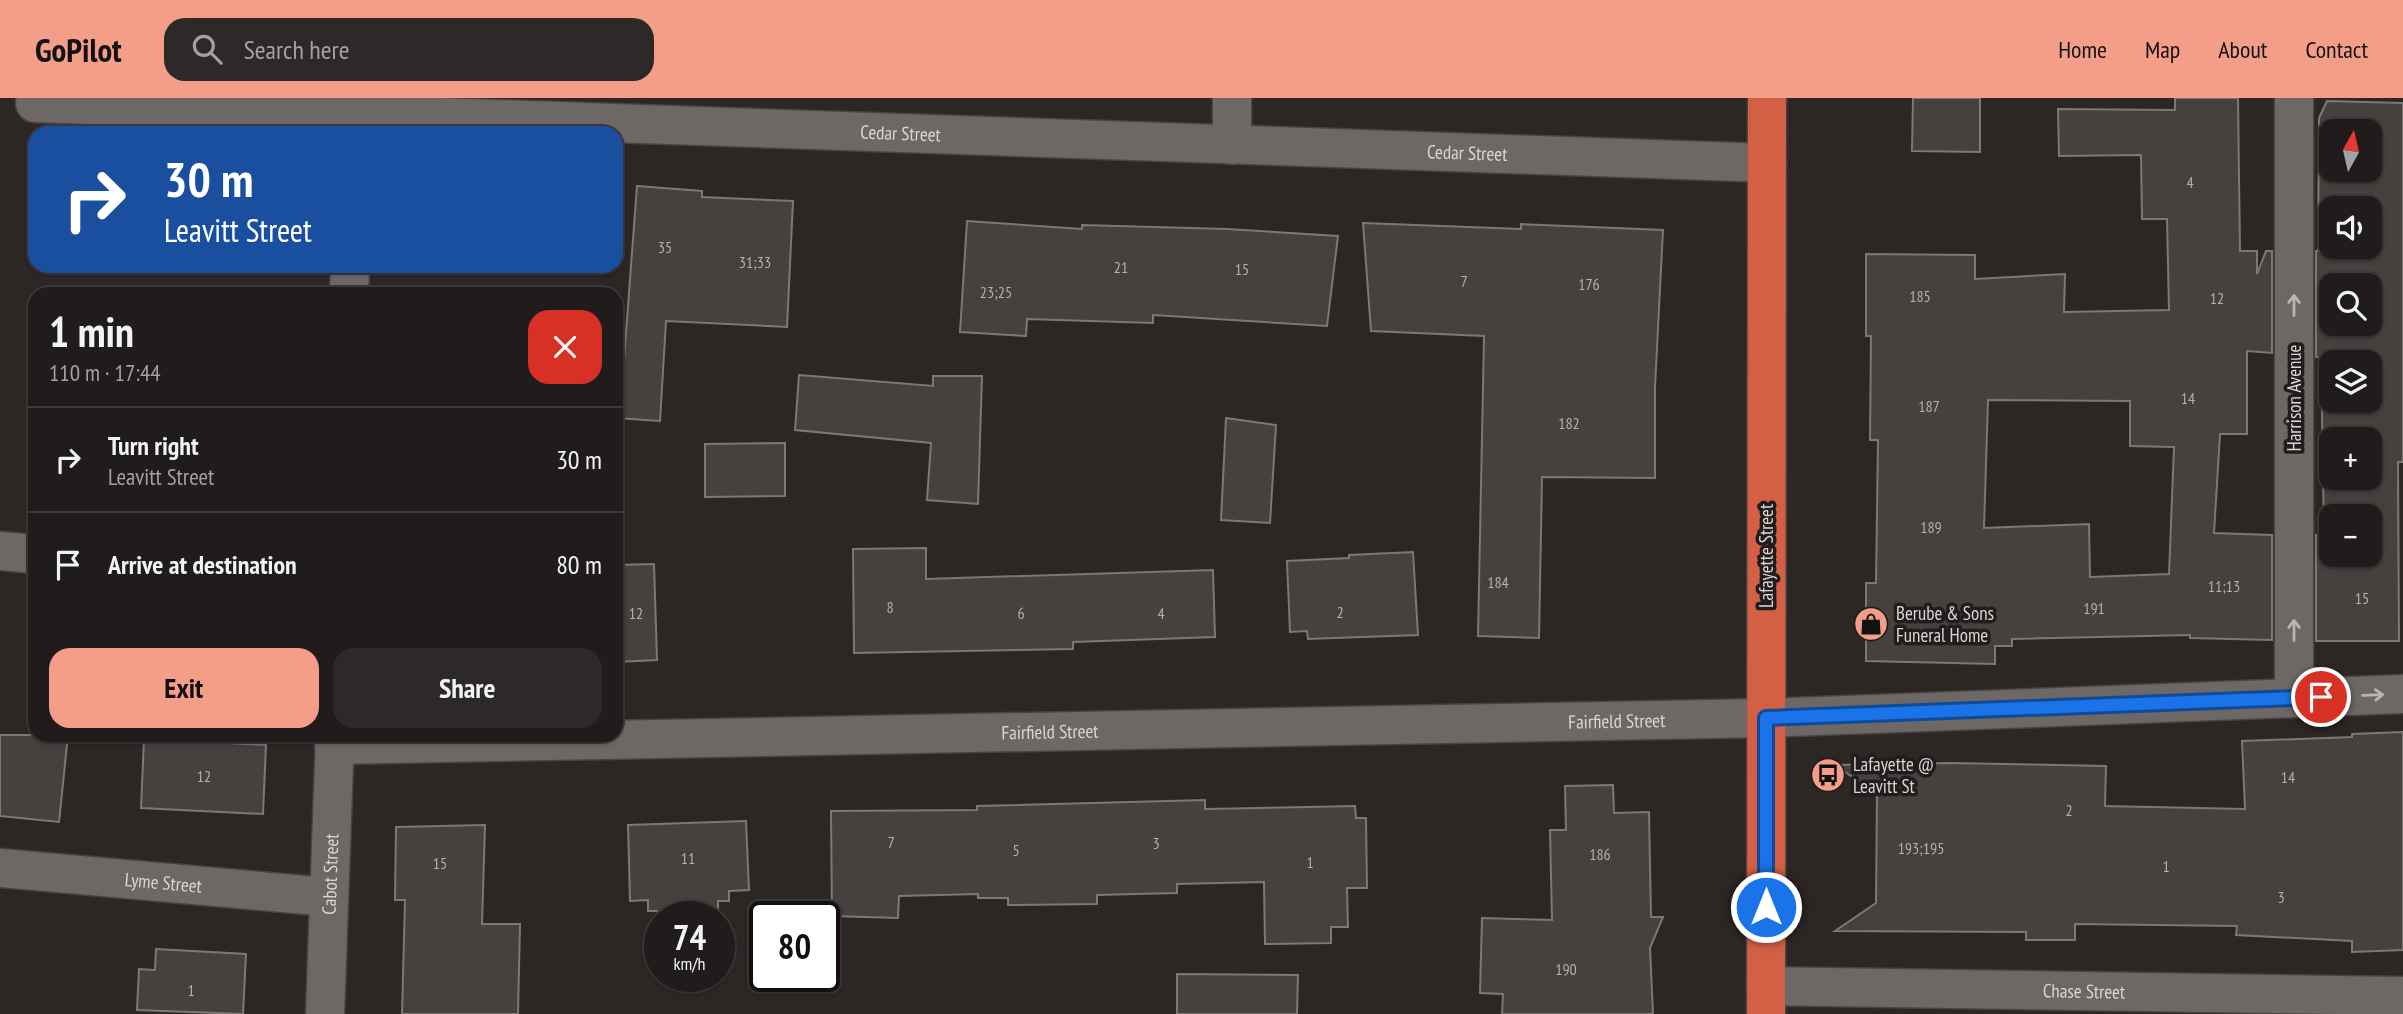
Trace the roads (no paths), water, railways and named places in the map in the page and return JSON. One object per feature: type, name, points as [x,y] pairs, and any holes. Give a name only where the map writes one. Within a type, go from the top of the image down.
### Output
[{"type":"highway","name":"Lafayette Street","points":[[1766,1000],[1767,98]]},
{"type":"street","points":[[1232,98],[1232,145]]},
{"type":"street","name":"Harrison Avenue","points":[[2294,98],[2294,698]]},
{"type":"street","name":"Cedar Street","points":[[36,103],[186,103],[356,124],[439,126]]},
{"type":"street","name":"Cedar Street","points":[[623,130],[1232,145],[1767,163]]},
{"type":"street","points":[[0,551],[28,553]]},
{"type":"street","name":"Fairfield Street","points":[[623,736],[1766,718],[2403,694]]},
{"type":"street","name":"Cabot Street","points":[[325,1014],[335,742]]},
{"type":"street","name":"Lyme Street","points":[[0,868],[328,897]]},
{"type":"street","name":"Chase Street","points":[[1766,1000],[2403,996]]},
{"type":"place","name":"Berube & Sons Funeral Home","points":[[1871,624]]},
{"type":"place","name":"Lafayette @ Leavitt St","points":[[1828,775]]}]
